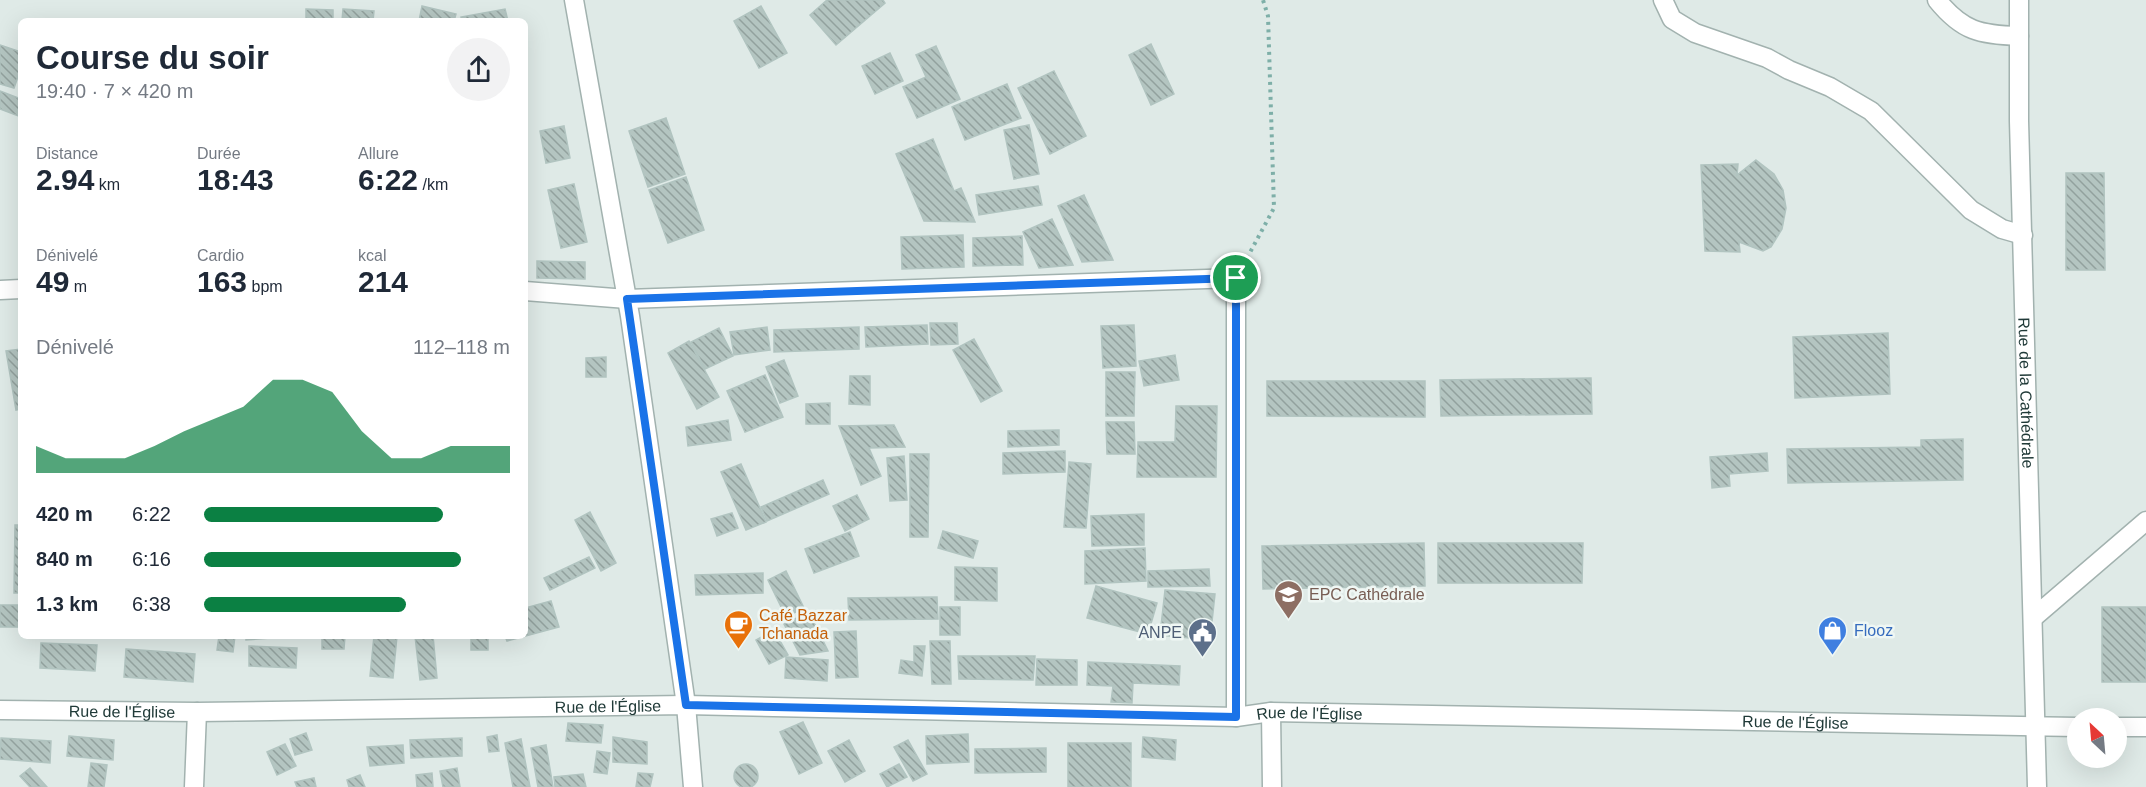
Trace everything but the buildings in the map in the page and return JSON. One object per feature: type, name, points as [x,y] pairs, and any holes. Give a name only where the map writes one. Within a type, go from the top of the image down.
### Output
[{"type":"street","points":[[574,0],[627,299],[686,705],[693,787]]},
{"type":"street","points":[[1663,0],[1672,19],[1695,33],[1767,58],[1830,87],[1871,111],[1971,210],[2002,229],[2023,235]]},
{"type":"street","points":[[1937,0],[1958,23],[1973,31],[1990,35],[2019,36]]},
{"type":"street","name":"Rue de la Cathédrale","points":[[2019,0],[2037,787]]},
{"type":"street","points":[[528,291],[627,299],[1236,278],[1236,717]]},
{"type":"street","points":[[0,290],[18,289]]},
{"type":"street","points":[[2033,618],[2146,521]]},
{"type":"street","name":"Rue de l'Église","points":[[0,710],[196,712],[686,705],[1236,717],[1271,712],[2067,727]]},
{"type":"street","points":[[194,787],[196,712]]},
{"type":"street","points":[[1271,712],[1272,787]]},
{"type":"street","points":[[2127,727],[2146,727]]},
{"type":"path","points":[[1236,278],[1274,208],[1268,16],[1263,0]]},
{"type":"place","name":"EPC Cathédrale","points":[[1288,620]]},
{"type":"place","name":"Café Bazzar Tchanada","points":[[738,650]]},
{"type":"place","name":"Flooz","points":[[1833,656]]},
{"type":"place","name":"ANPE","points":[[1203,658]]},
{"type":"route","points":[[1236,278],[1236,717],[686,705],[627,299],[1236,278]]}]
